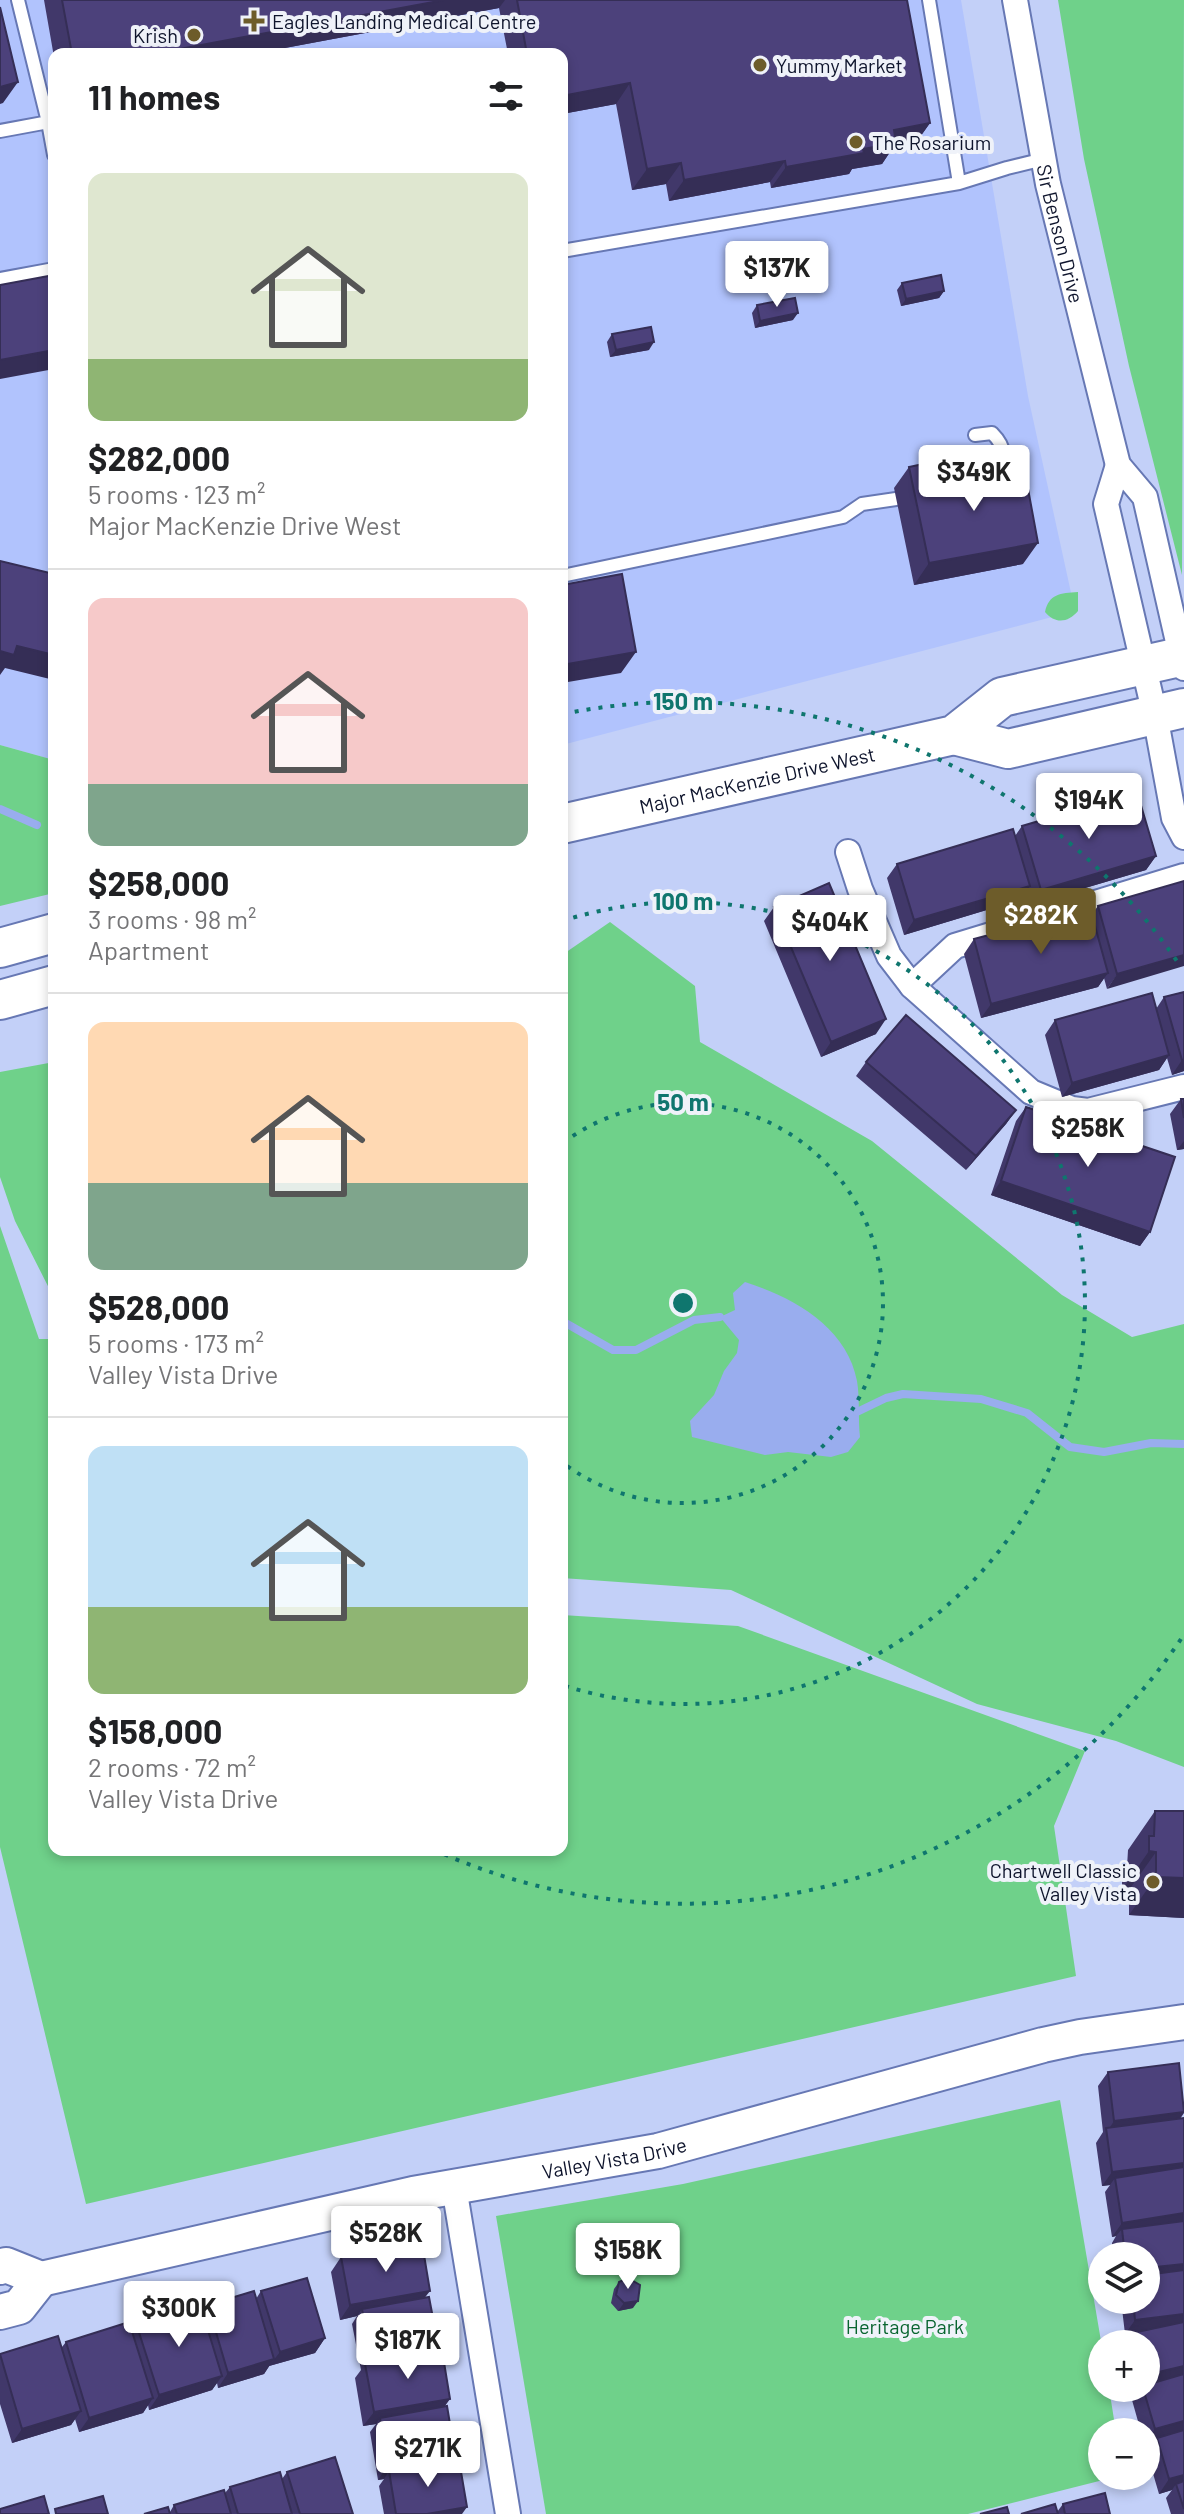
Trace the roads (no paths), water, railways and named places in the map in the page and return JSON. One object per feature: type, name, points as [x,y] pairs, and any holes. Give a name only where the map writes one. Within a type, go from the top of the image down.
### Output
[{"type":"main road","name":"Major MacKenzie Drive West","points":[[568,823],[954,735],[1002,697],[1183,660]]},
{"type":"main road","name":"Major MacKenzie Drive West","points":[[954,735],[1008,749],[1169,711]]},
{"type":"main road","points":[[0,948],[48,935]]},
{"type":"main road","points":[[0,1000],[48,987]]},
{"type":"street","name":"Sir Benson Drive","points":[[1015,0],[1044,159],[1118,465],[1145,497],[1183,660]]},
{"type":"street","points":[[1118,465],[1106,504],[1144,666],[1169,711],[1174,818],[1184,837]]},
{"type":"street","points":[[848,852],[860,889],[889,956],[912,986],[1022,1086],[1045,1100],[1088,1111],[1184,1087]]},
{"type":"street","points":[[912,986],[955,946],[1184,876]]},
{"type":"street","name":"Valley Vista Drive","points":[[41,2279],[413,2194],[658,2151],[1043,2045],[1184,2022]]},
{"type":"street","points":[[454,2187],[508,2514]]},
{"type":"street","points":[[0,2267],[6,2265],[41,2279],[19,2307],[0,2312]]},
{"type":"lane","points":[[18,0],[48,111]]},
{"type":"lane","points":[[929,0],[959,183]]},
{"type":"lane","points":[[0,131],[48,123]]},
{"type":"lane","points":[[568,250],[959,183],[1044,159]]},
{"type":"lane","points":[[0,279],[48,270]]},
{"type":"lane","points":[[973,485],[997,478],[1005,453],[1001,442],[992,433],[975,435]]},
{"type":"lane","points":[[568,575],[843,517],[862,504],[896,499]]},
{"type":"waterway","points":[[0,809],[37,825]]},
{"type":"waterway","points":[[568,1324],[613,1350],[636,1350],[694,1320],[720,1317]]},
{"type":"waterway","points":[[857,1412],[886,1398],[903,1394],[981,1399],[1027,1413],[1070,1447],[1104,1452],[1151,1443],[1184,1444]]},
{"type":"place","name":"Eagles Landing Medical Centre","points":[[254,21]]},
{"type":"place","name":"Krish","points":[[194,35]]},
{"type":"place","name":"Yummy Market","points":[[760,65]]},
{"type":"place","name":"The Rosarium","points":[[856,142]]},
{"type":"place","name":"Chartwell Classic Valley Vista","points":[[1153,1882]]},
{"type":"park label","name":"Heritage Park","points":[[905,2326]]}]
